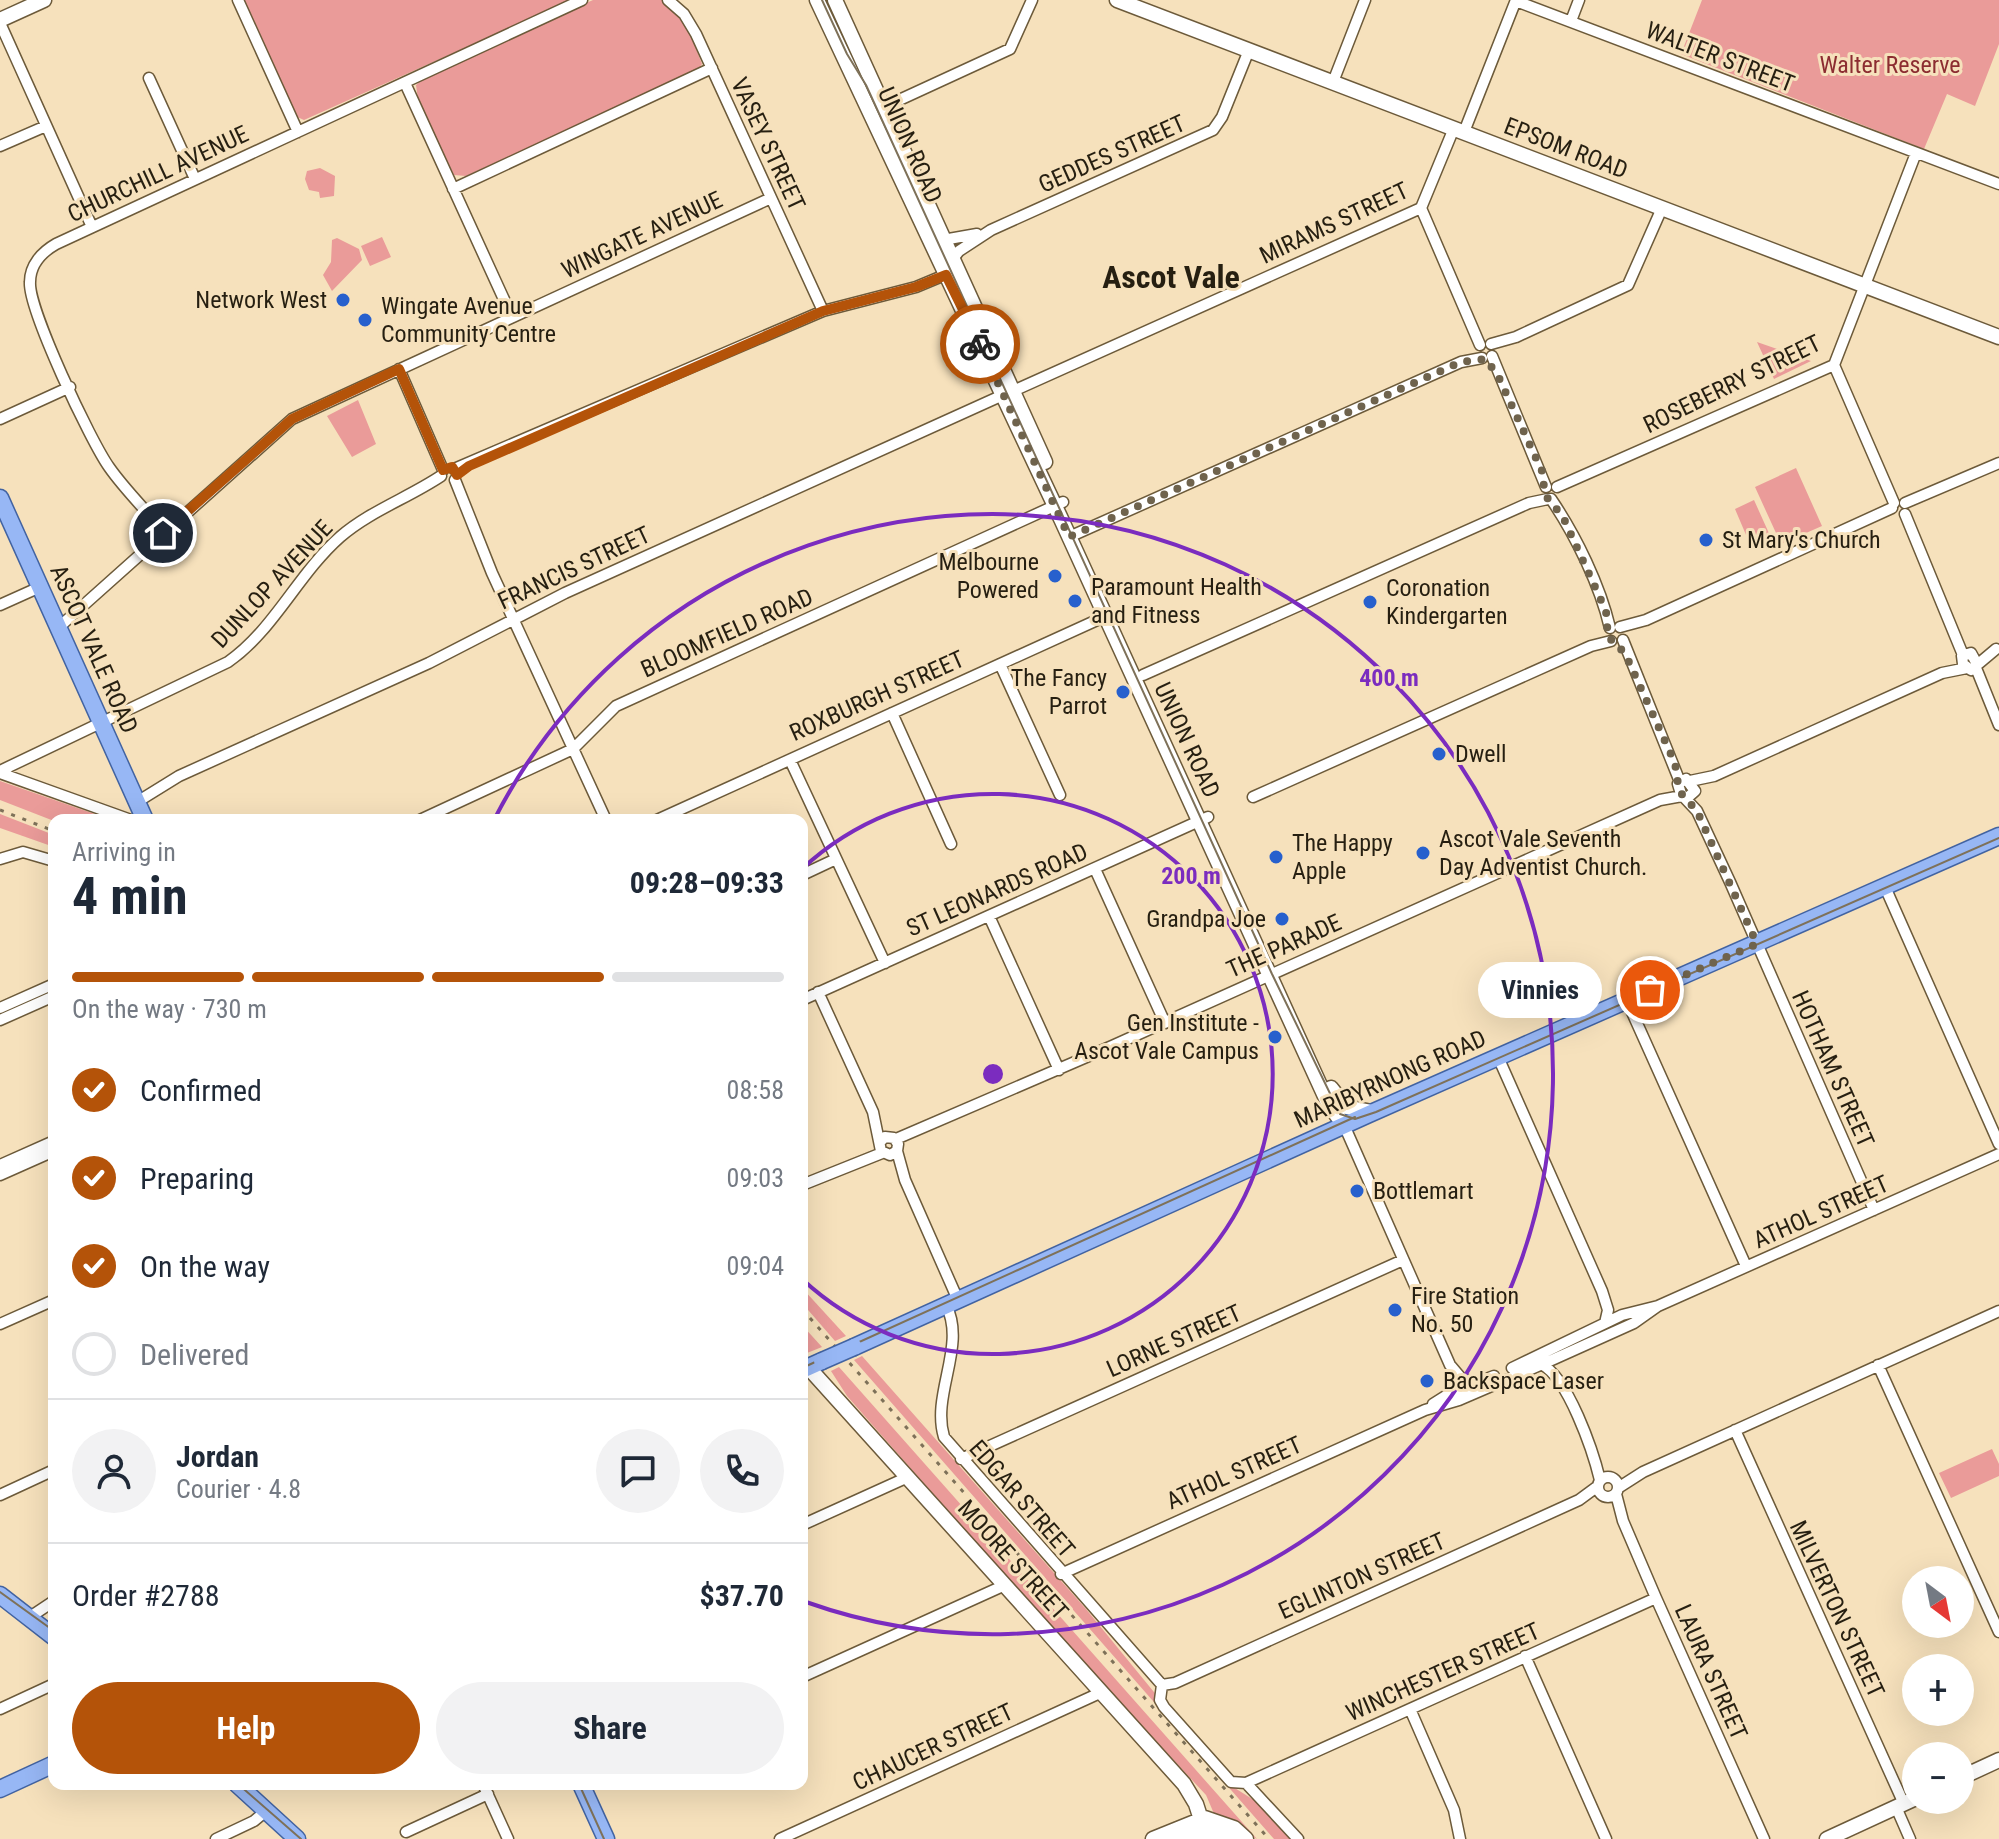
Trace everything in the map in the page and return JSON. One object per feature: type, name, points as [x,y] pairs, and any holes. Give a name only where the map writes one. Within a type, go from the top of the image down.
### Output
[{"type":"main road","name":"ASCOT VALE ROAD","points":[[0,498],[142,814]]},
{"type":"main road","name":"MARIBYRNONG ROAD","points":[[811,1366],[952,1303],[1344,1117],[1498,1057],[1999,836]]},
{"type":"main road","points":[[0,1595],[48,1632]]},
{"type":"main road","points":[[30,1617],[48,1626]]},
{"type":"main road","points":[[0,1789],[48,1767]]},
{"type":"main road","points":[[0,1800],[48,1778]]},
{"type":"main road","points":[[246,1790],[297,1839]]},
{"type":"main road","points":[[584,1790],[606,1839]]},
{"type":"street","points":[[44,0],[0,22],[92,227]]},
{"type":"street","points":[[238,0],[298,132]]},
{"type":"street","name":"CHURCHILL AVENUE","points":[[164,532],[109,467],[32,301],[30,274],[46,250],[582,0]]},
{"type":"street","name":"VASEY STREET","points":[[668,0],[691,23],[823,311]]},
{"type":"street","name":"UNION ROAD","points":[[817,0],[842,31]]},
{"type":"street","name":"UNION ROAD","points":[[835,0],[842,31],[949,267],[1274,973],[1344,1117]]},
{"type":"street","points":[[878,109],[1010,49],[1032,0]]},
{"type":"street","points":[[1333,82],[1365,0]]},
{"type":"street","name":"WALTER STREET","points":[[1516,0],[1999,184]]},
{"type":"street","name":"MIRAMS STREET","points":[[1008,393],[1421,208],[1516,0]]},
{"type":"street","points":[[1571,21],[1579,0]]},
{"type":"street","name":"EPSOM ROAD","points":[[1125,1],[1999,337]]},
{"type":"street","name":"GEDDES STREET","points":[[938,242],[991,230],[1213,130],[1222,117],[1249,50]]},
{"type":"street","points":[[453,189],[712,68]]},
{"type":"street","points":[[149,78],[195,179]]},
{"type":"street","points":[[405,83],[512,317]]},
{"type":"street","points":[[0,146],[46,126]]},
{"type":"street","name":"ROSEBERRY STREET","points":[[1138,677],[1834,365],[1916,153]]},
{"type":"street","name":"WINGATE AVENUE","points":[[58,628],[292,419],[771,198]]},
{"type":"street","points":[[1421,208],[1686,788]]},
{"type":"street","points":[[1073,535],[1628,285],[1662,208]]},
{"type":"street","name":"GEDDES STREET","points":[[949,267],[957,252],[991,230]]},
{"type":"street","name":"DUNLOP AVENUE","points":[[0,772],[203,676],[238,655],[338,539],[374,513],[469,466],[823,311],[916,287],[949,267]]},
{"type":"street","points":[[1834,365],[1999,725]]},
{"type":"street","points":[[399,369],[603,814]]},
{"type":"street","points":[[0,419],[70,387]]},
{"type":"street","name":"FRANCIS STREET","points":[[135,798],[429,663],[512,617],[1008,393]]},
{"type":"street","points":[[1253,797],[1999,463]]},
{"type":"street","name":"BLOOMFIELD ROAD","points":[[433,814],[573,749],[616,706],[1059,504]]},
{"type":"street","points":[[0,605],[40,587]]},
{"type":"street","name":"ROXBURGH STREET","points":[[670,814],[1110,614]]},
{"type":"street","name":"THE PARADE","points":[[808,1182],[1998,648]]},
{"type":"street","points":[[1000,664],[1060,795]]},
{"type":"street","points":[[892,713],[951,844]]},
{"type":"street","points":[[790,760],[885,963]]},
{"type":"street","points":[[0,772],[115,814]]},
{"type":"street","name":"HOTHAM STREET","points":[[1686,788],[1874,1210]]},
{"type":"street","name":"ST LEONARDS ROAD","points":[[808,997],[1204,819]]},
{"type":"street","points":[[0,859],[23,852],[48,860]]},
{"type":"street","points":[[808,872],[836,859]]},
{"type":"street","points":[[1095,869],[1165,1023]]},
{"type":"street","points":[[1885,887],[1999,1144]]},
{"type":"street","points":[[989,916],[1059,1070]]},
{"type":"street","name":"UNION ROAD","points":[[1274,973],[1344,1117],[1447,1358],[1454,1392]]},
{"type":"street","points":[[0,1008],[48,987]]},
{"type":"street","points":[[818,992],[889,1146]]},
{"type":"street","points":[[0,1020],[48,999]]},
{"type":"street","points":[[1627,1001],[1746,1266]]},
{"type":"street","points":[[1498,1057],[1602,1291],[1607,1320],[1617,1330]]},
{"type":"street","name":"UNION ROAD","points":[[1331,1088],[1346,1107],[1360,1113],[1344,1117]]},
{"type":"street","points":[[0,1175],[48,1145]]},
{"type":"street","name":"EDGAR STREET","points":[[889,1146],[952,1303],[953,1332],[941,1405],[941,1428],[950,1447],[1162,1685]]},
{"type":"street","points":[[0,1165],[48,1153]]},
{"type":"street","name":"ATHOL STREET","points":[[1469,1385],[1545,1364],[1630,1324],[1658,1306],[1999,1154]]},
{"type":"street","name":"LORNE STREET","points":[[961,1459],[1403,1260]]},
{"type":"street","points":[[1602,1291],[1624,1313],[1630,1324]]},
{"type":"street","points":[[0,1324],[48,1303]]},
{"type":"street","name":"ATHOL STREET","points":[[1061,1574],[1425,1410],[1454,1392],[1607,1320],[1658,1306]]},
{"type":"street","name":"EGLINTON STREET","points":[[1162,1685],[1197,1674],[1999,1311]]},
{"type":"street","points":[[1545,1364],[1552,1348]]},
{"type":"street","points":[[1561,1383],[1558,1366],[1566,1352]]},
{"type":"street","name":"UNION ROAD","points":[[1447,1358],[1469,1385]]},
{"type":"street","name":"LAURA STREET","points":[[1545,1364],[1561,1383],[1764,1839]]},
{"type":"street","points":[[1878,1365],[1999,1632]]},
{"type":"street","name":"MOORE STREET","points":[[811,1366],[1184,1784],[1204,1823]]},
{"type":"street","name":"ATHOL STREET","points":[[1425,1410],[1454,1392]]},
{"type":"street","name":"MILVERTON STREET","points":[[1735,1430],[1902,1796]]},
{"type":"street","points":[[0,1495],[48,1473]]},
{"type":"street","points":[[808,1522],[908,1477]]},
{"type":"street","points":[[808,1674],[1005,1585]]},
{"type":"street","name":"WINCHESTER STREET","points":[[1246,1783],[1656,1598]]},
{"type":"street","points":[[30,1617],[48,1605]]},
{"type":"street","points":[[1525,1656],[1606,1839]]},
{"type":"street","points":[[1162,1685],[1160,1700],[1164,1707],[1231,1782],[1246,1783],[1298,1839]]},
{"type":"street","points":[[0,1709],[48,1687]]},
{"type":"street","name":"CHAUCER STREET","points":[[780,1839],[1102,1692]]},
{"type":"street","points":[[1410,1709],[1454,1810],[1460,1839]]},
{"type":"street","points":[[1974,1772],[1999,1760]]},
{"type":"street","points":[[406,1832],[483,1790]]},
{"type":"street","points":[[485,1790],[508,1839]]},
{"type":"street","points":[[1827,1839],[1902,1804]]},
{"type":"street","points":[[216,1839],[254,1821],[266,1811]]},
{"type":"street","name":"MILVERTON STREET","points":[[1907,1814],[1910,1839]]},
{"type":"street","points":[[1156,1838],[1204,1823],[1234,1828],[1246,1839]]},
{"type":"street","points":[[1204,1823],[1231,1839]]},
{"type":"green space","points":[[243,0],[571,0],[304,120],[295,116]]},
{"type":"green space","points":[[593,0],[662,0],[685,20],[702,64],[697,71],[466,176],[454,175],[418,100],[416,85],[430,73]]},
{"type":"green space","name":"Walter Reserve","points":[[1702,0],[1999,0],[1999,44],[1975,106],[1947,94],[1924,149],[1681,54]]},
{"type":"green space","points":[[320,168],[335,176],[334,196],[320,198],[319,192],[309,190],[305,179],[307,171]]},
{"type":"green space","points":[[382,237],[391,257],[370,266],[361,246]]},
{"type":"green space","points":[[337,238],[359,249],[362,260],[332,291],[323,275],[331,262],[332,240]]},
{"type":"green space","points":[[1757,342],[1811,361],[1774,379]]},
{"type":"green space","points":[[358,400],[376,444],[352,457],[327,416]]},
{"type":"green space","points":[[1796,468],[1822,526],[1781,544],[1755,487]]},
{"type":"green space","points":[[1754,500],[1772,540],[1752,549],[1735,509]]},
{"type":"green space","points":[[0,781],[95,814],[48,814],[48,819],[0,800]]},
{"type":"green space","points":[[0,814],[48,833],[48,845],[0,828]]},
{"type":"green space","points":[[808,1294],[846,1336],[835,1341],[808,1310]]},
{"type":"green space","points":[[808,1332],[822,1347],[808,1353]]},
{"type":"green space","points":[[862,1356],[1086,1609],[1230,1785],[1257,1802],[1290,1839],[1274,1839],[854,1360]]},
{"type":"green space","points":[[839,1367],[1257,1839],[1215,1816],[1206,1795],[1058,1636],[847,1396],[831,1371]]},
{"type":"green space","points":[[1992,1449],[1999,1464],[1999,1476],[1951,1498],[1939,1473]]},
{"type":"tram line","points":[[822,0],[847,54],[866,85],[1272,974],[1340,1114],[1355,1119],[1376,1112],[1999,838]]},
{"type":"tram line","points":[[808,1365],[1355,1117]]},
{"type":"tram line","points":[[0,1592],[48,1627]]},
{"type":"tram line","points":[[245,1790],[301,1839]]},
{"type":"tram line","points":[[582,1790],[604,1839]]},
{"type":"railway","points":[[0,810],[48,829]]},
{"type":"railway","points":[[808,1316],[1269,1839]]},
{"type":"way so far","points":[[980,344],[1069,537],[1461,362],[1486,359],[1499,378],[1542,471],[1545,495],[1563,517],[1606,611],[1610,628],[1608,638],[1617,643],[1628,660],[1675,763],[1679,791],[1697,811],[1757,944],[1650,990]]},
{"type":"place","name":"Network West","points":[[343,300]]},
{"type":"place","name":"Wingate Avenue Community Centre","points":[[365,320]]},
{"type":"place","name":"St Mary's Church","points":[[1706,540]]},
{"type":"place","name":"Melbourne Powered","points":[[1055,576]]},
{"type":"place","name":"Paramount Health and Fitness","points":[[1075,601]]},
{"type":"place","name":"Coronation Kindergarten","points":[[1370,602]]},
{"type":"place","name":"The Fancy Parrot","points":[[1123,692]]},
{"type":"place","name":"Dwell","points":[[1439,754]]},
{"type":"place","name":"Ascot Vale Seventh Day Adventist Church.","points":[[1423,853]]},
{"type":"place","name":"The Happy Apple","points":[[1276,857]]},
{"type":"place","name":"Grandpa Joe","points":[[1282,919]]},
{"type":"place","name":"Vinnies","points":[[1650,990]]},
{"type":"place","name":"Gen Institute - Ascot Vale Campus","points":[[1275,1037]]},
{"type":"place","name":"Bottlemart","points":[[1357,1191]]},
{"type":"place","name":"Fire Station No. 50","points":[[1395,1310]]},
{"type":"place","name":"Backspace Laser","points":[[1427,1381]]},
{"type":"district","name":"Ascot Vale","points":[[1171,277]]},
{"type":"route","points":[[163,533],[292,419],[399,369],[440,457],[443,470],[452,467],[457,475],[469,466],[823,311],[916,287],[946,275],[980,344]]}]
